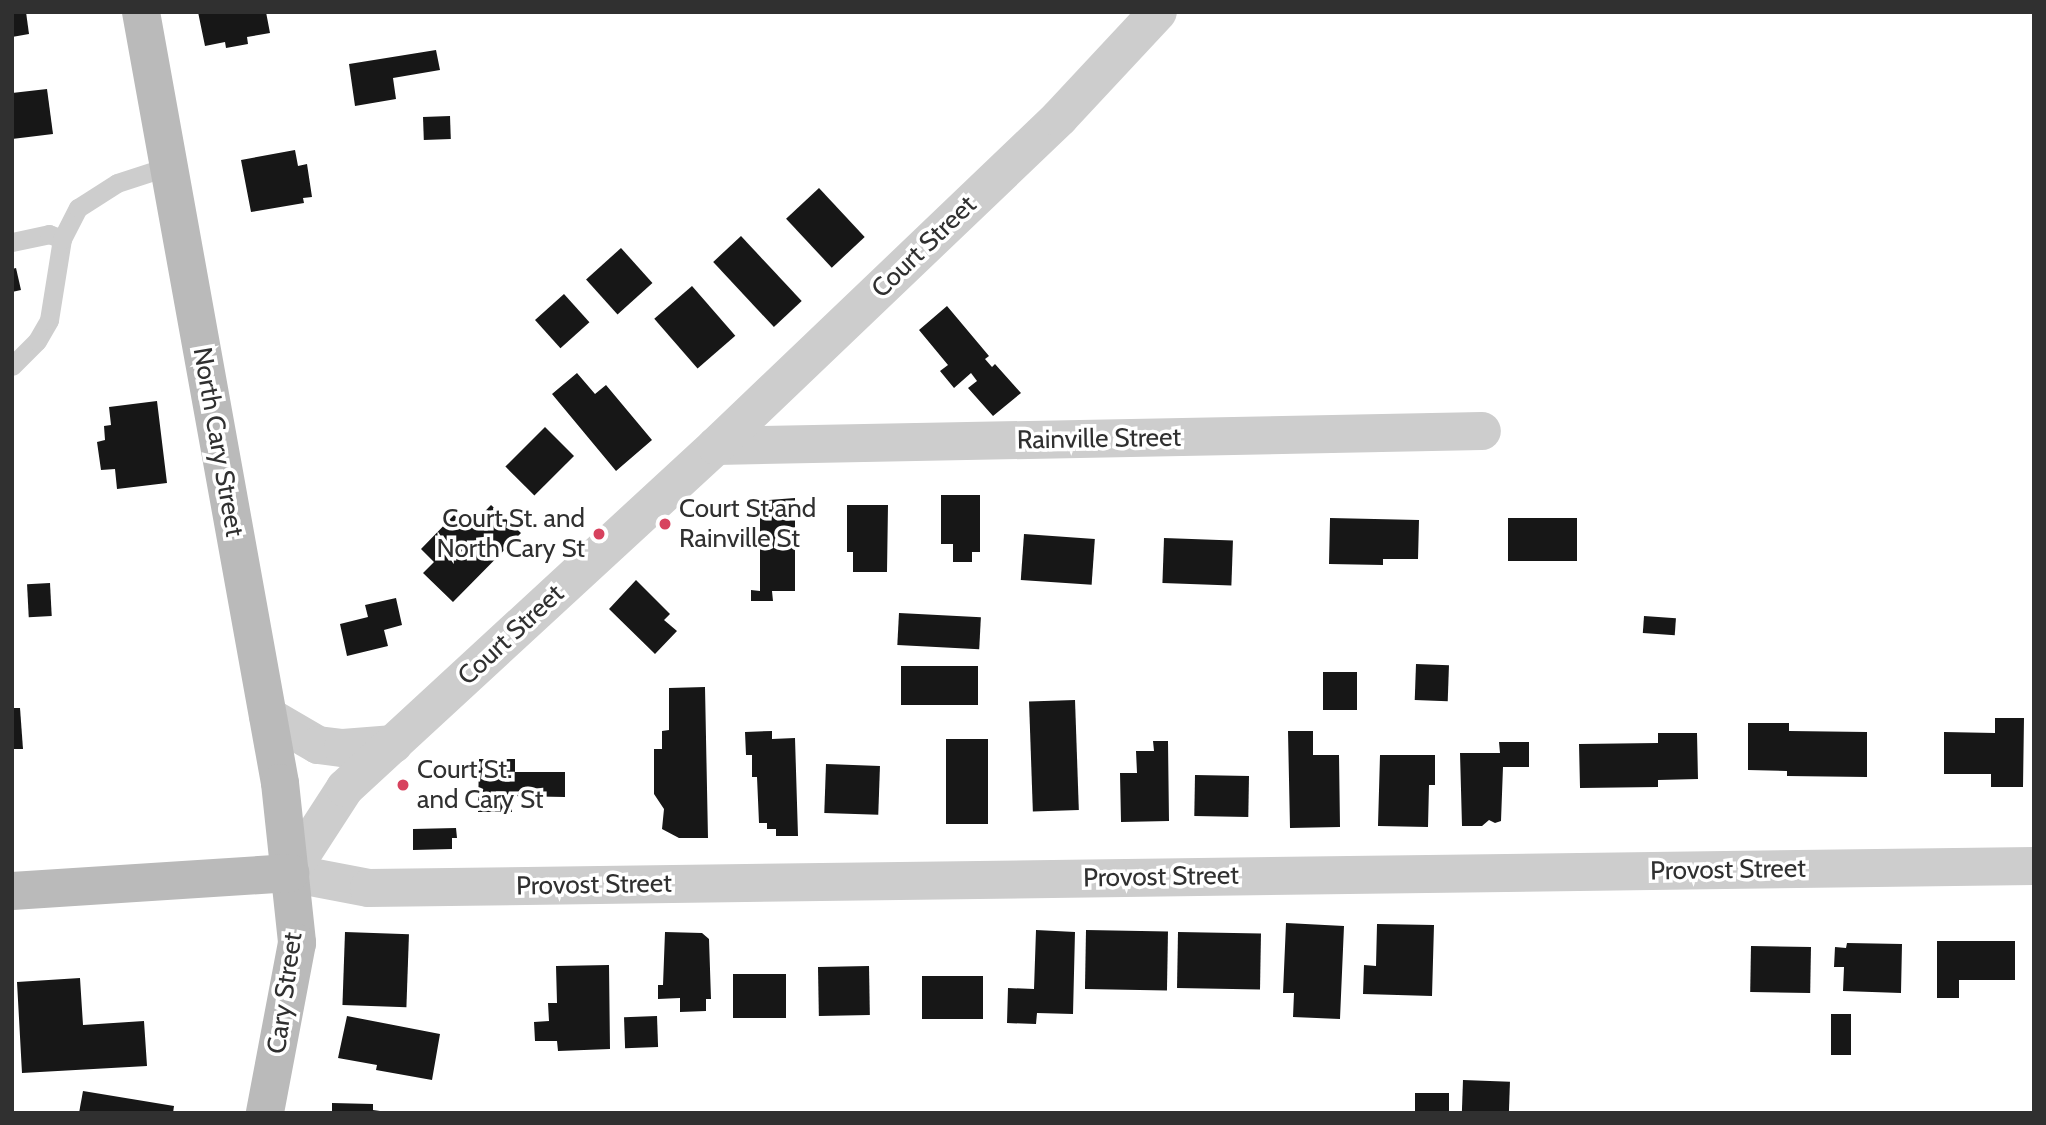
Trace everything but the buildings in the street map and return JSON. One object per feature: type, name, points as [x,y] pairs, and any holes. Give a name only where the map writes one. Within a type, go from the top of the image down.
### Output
[{"type":"main road","name":"North Cary Street","points":[[141,12],[280,783],[290,873]]},
{"type":"main road","points":[[12,891],[290,873]]},
{"type":"main road","name":"Cary Street","points":[[265,1113],[297,943],[290,873]]},
{"type":"street","name":"Court Street","points":[[290,873],[345,788],[716,446],[1059,118],[1158,12]]},
{"type":"street","name":"Rainville Street","points":[[716,446],[1482,431]]},
{"type":"street","points":[[268,716],[318,745],[343,748],[394,744]]},
{"type":"street","name":"Provost Street","points":[[290,873],[369,888],[2034,866]]},
{"type":"lane","points":[[12,366],[37,341],[49,320],[62,239],[78,208],[117,183],[169,166]]},
{"type":"lane","points":[[12,242],[49,234],[62,239]]},
{"type":"place","name":"Court St and Rainville St","points":[[665,524]]},
{"type":"place","name":"Court St. and North Cary St","points":[[599,534]]},
{"type":"place","name":"Court St. and Cary St","points":[[403,785]]}]
